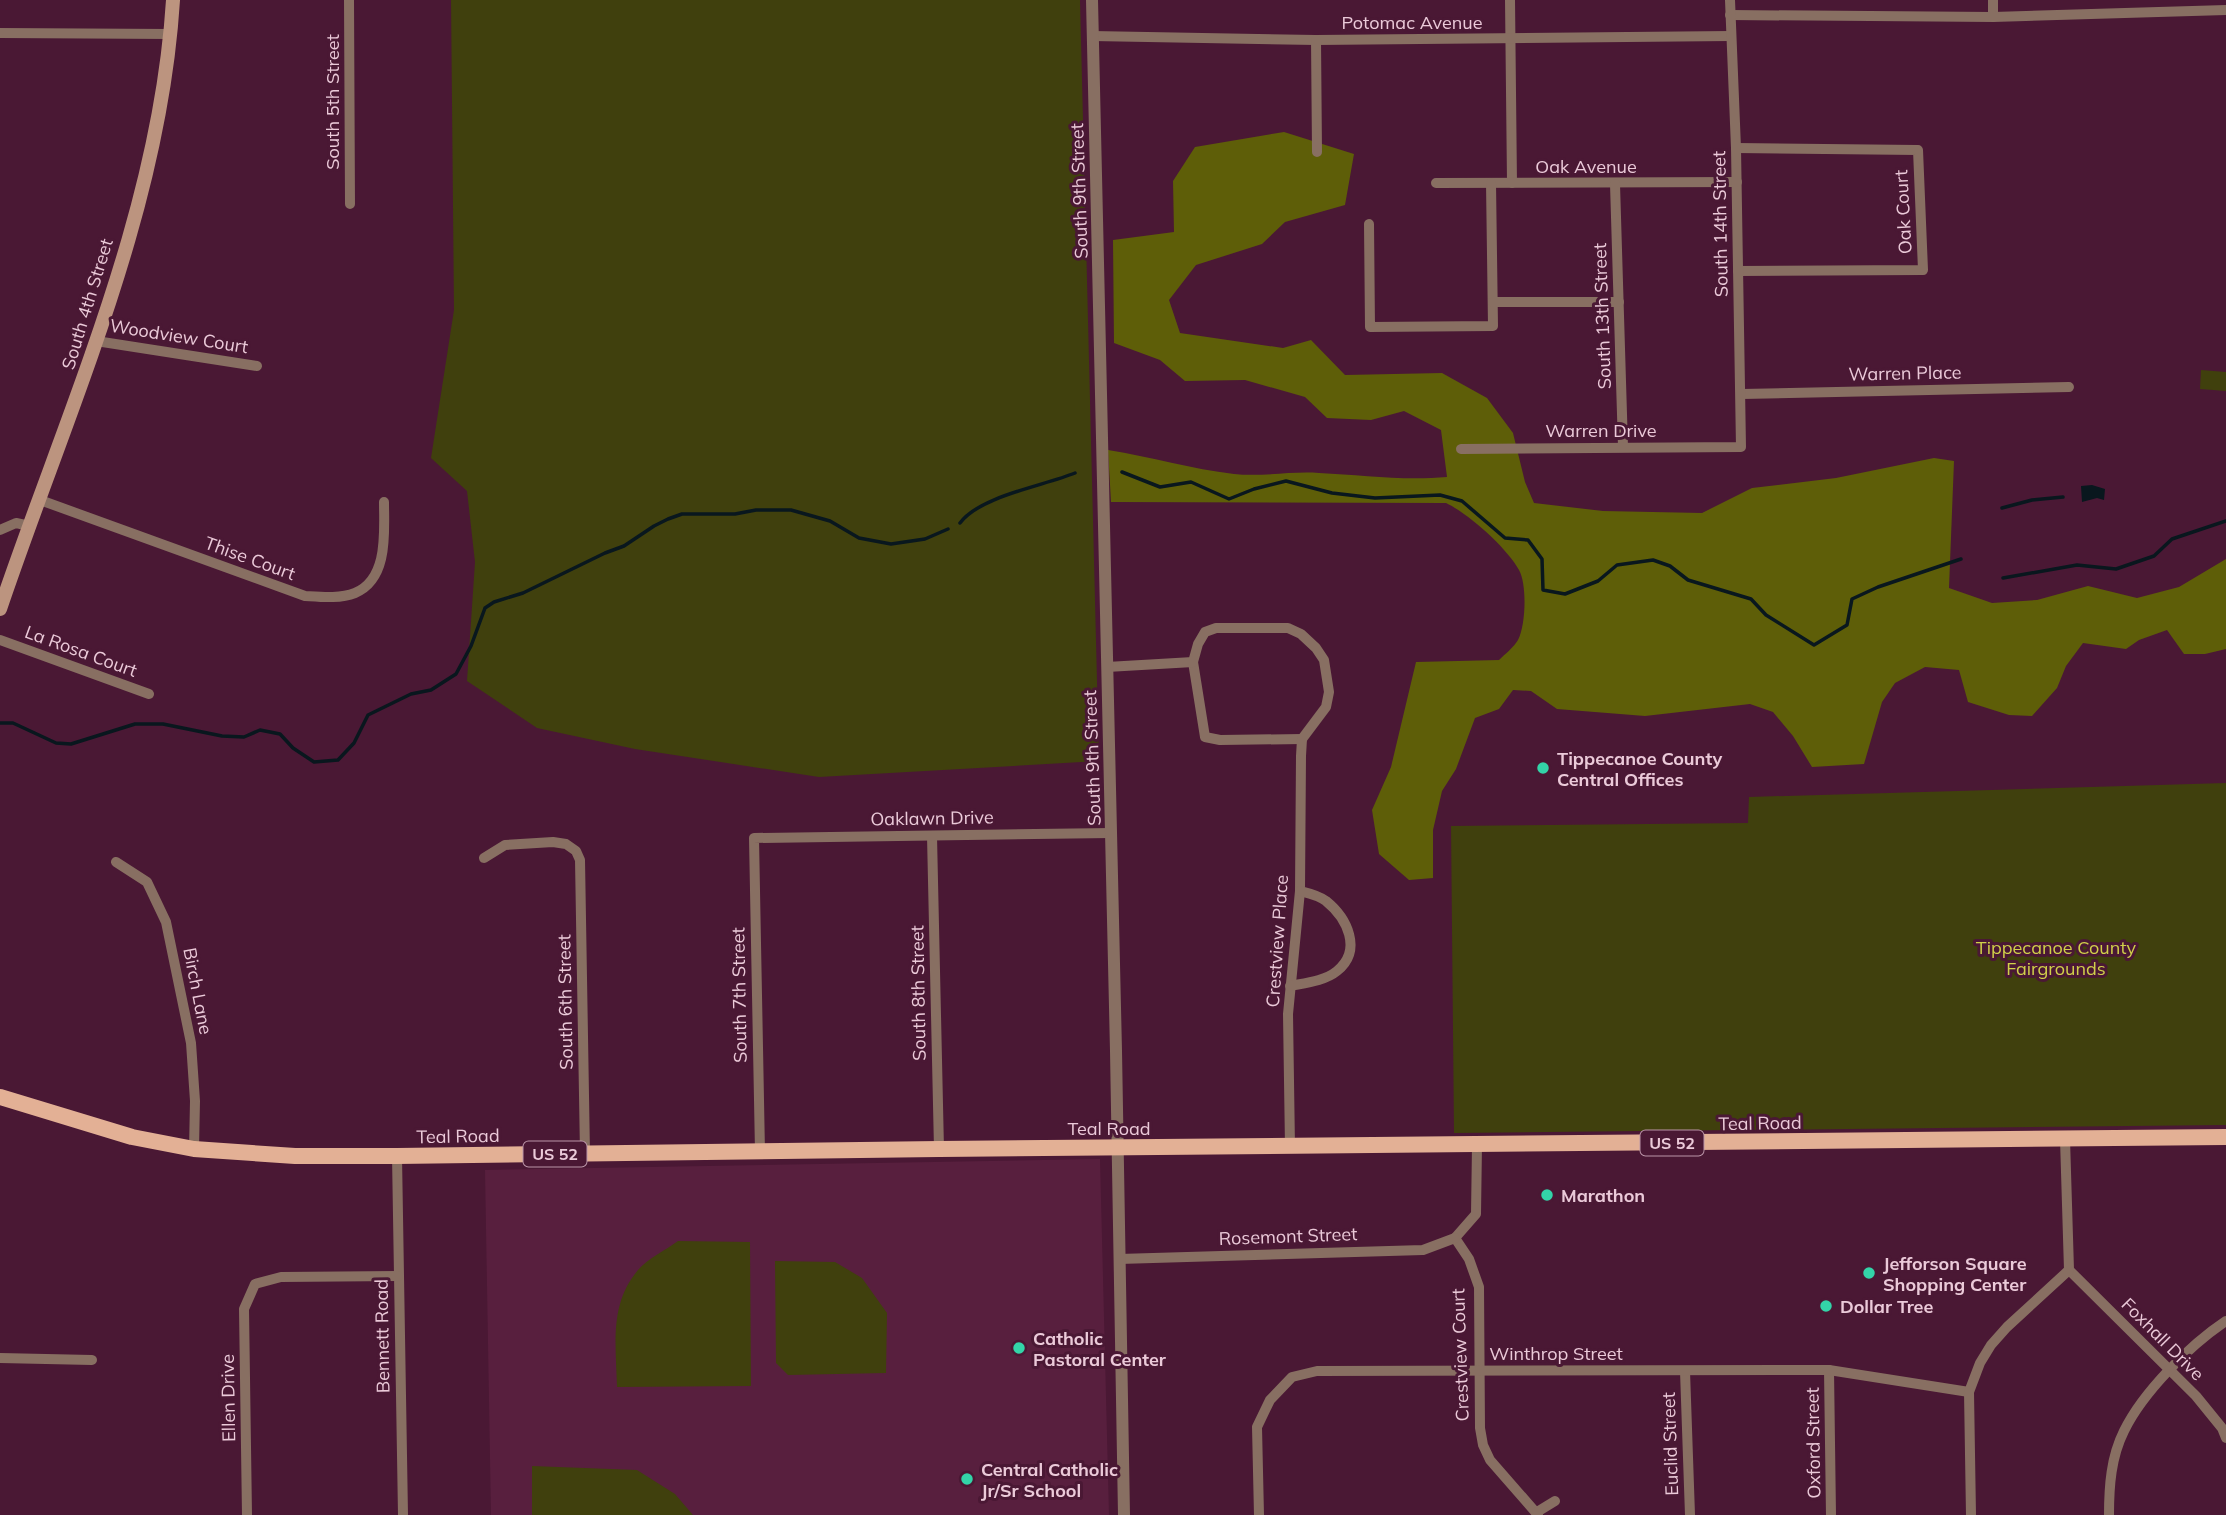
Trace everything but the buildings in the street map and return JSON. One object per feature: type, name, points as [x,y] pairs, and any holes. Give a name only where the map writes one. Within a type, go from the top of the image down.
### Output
[{"type":"main road","name":"South 4th Street","points":[[0,609],[6,577],[40,500],[96,341],[142,190],[171,34],[173,0]]},
{"type":"main road","name":"Teal Road","points":[[0,1097],[132,1137],[194,1149],[257,1154],[397,1156],[2226,1137]]},
{"type":"street","name":"South 5th Street","points":[[349,0],[350,204]]},
{"type":"street","name":"South 9th Street","points":[[1092,0],[1124,1515]]},
{"type":"street","points":[[1510,0],[1512,183]]},
{"type":"street","name":"South 14th Street","points":[[1730,0],[1737,182],[1741,447]]},
{"type":"street","points":[[1993,0],[1993,17]]},
{"type":"street","points":[[1731,15],[1993,17],[2226,10]]},
{"type":"street","points":[[0,33],[171,34]]},
{"type":"street","name":"Potomac Avenue","points":[[1093,36],[1316,40],[1731,36]]},
{"type":"street","points":[[1316,40],[1317,152]]},
{"type":"street","name":"Oak Court","points":[[1736,148],[1918,150],[1923,270],[1738,271]]},
{"type":"street","name":"Oak Avenue","points":[[1436,183],[1737,182]]},
{"type":"street","points":[[1369,224],[1370,327],[1493,327],[1491,183]]},
{"type":"street","name":"South 13th Street","points":[[1615,184],[1623,447]]},
{"type":"street","points":[[1493,302],[1619,303]]},
{"type":"street","name":"Woodview Court","points":[[96,341],[257,366]]},
{"type":"street","name":"Warren Place","points":[[1742,394],[2069,387]]},
{"type":"street","name":"Warren Drive","points":[[1461,449],[1741,447]]},
{"type":"street","name":"Thise Court","points":[[40,500],[305,596],[330,597],[355,593],[370,583],[379,567],[384,540],[384,502]]},
{"type":"street","points":[[0,530],[16,523],[30,526]]},
{"type":"street","points":[[1216,628],[1288,628],[1301,634],[1324,660],[1329,692],[1326,707],[1302,739],[1220,740],[1205,737],[1193,662],[1205,632],[1216,628]]},
{"type":"street","name":"La Rosa Court","points":[[0,640],[149,694]]},
{"type":"street","points":[[1107,667],[1193,662]]},
{"type":"street","name":"Crestview Place","points":[[1290,1147],[1288,1014],[1300,891],[1302,739]]},
{"type":"street","name":"Oaklawn Drive","points":[[754,838],[1111,833]]},
{"type":"street","name":"South 8th Street","points":[[932,836],[939,1149]]},
{"type":"street","name":"South 7th Street","points":[[754,838],[760,1152]]},
{"type":"street","name":"South 6th Street","points":[[484,858],[505,845],[553,842],[576,851],[580,860],[584,1154]]},
{"type":"street","name":"Birch Lane","points":[[116,862],[146,882],[166,922],[191,1043],[195,1101],[194,1149]]},
{"type":"street","points":[[1290,986],[1336,972],[1351,950],[1349,930],[1326,901],[1300,891]]},
{"type":"street","points":[[1971,1515],[1969,1392],[1980,1363],[2007,1327],[2068,1270],[2065,1139]]},
{"type":"street","points":[[1455,1238],[1476,1214],[1477,1145]]},
{"type":"street","name":"Bennett Road","points":[[397,1156],[403,1515]]},
{"type":"street","name":"Rosemont Street","points":[[1119,1259],[1423,1250],[1455,1238]]},
{"type":"street","name":"Crestview Court","points":[[1455,1238],[1469,1259],[1479,1287],[1480,1428],[1483,1445],[1490,1461],[1538,1513]]},
{"type":"street","name":"Foxhall Drive","points":[[2068,1270],[2196,1396],[2222,1428],[2226,1438]]},
{"type":"street","name":"Ellen Drive","points":[[247,1515],[244,1309],[256,1283],[281,1277],[398,1276]]},
{"type":"street","points":[[2109,1515],[2113,1459],[2124,1431],[2142,1403],[2170,1370],[2226,1321]]},
{"type":"street","points":[[0,1358],[92,1360]]},
{"type":"street","name":"Winthrop Street","points":[[1259,1515],[1257,1427],[1270,1400],[1292,1377],[1317,1371],[1829,1370],[1969,1392]]},
{"type":"street","name":"Oxford Street","points":[[1829,1370],[1831,1515]]},
{"type":"street","name":"Euclid Street","points":[[1685,1371],[1690,1515]]},
{"type":"street","points":[[1538,1513],[1555,1501]]},
{"type":"shaded area","points":[[1284,132],[1354,154],[1345,205],[1285,222],[1262,244],[1196,265],[1169,300],[1180,333],[1283,348],[1311,340],[1345,375],[1442,373],[1487,398],[1513,433],[1525,482],[1534,503],[1603,511],[1702,513],[1752,488],[1836,478],[1934,458],[1954,461],[1949,588],[1992,603],[2037,600],[2088,586],[2137,598],[2179,587],[2226,559],[2226,649],[2205,654],[2184,654],[2167,630],[2139,640],[2126,649],[2083,643],[2066,666],[2057,688],[2032,716],[2009,715],[1968,702],[1959,670],[1925,667],[1895,683],[1882,702],[1864,764],[1812,767],[1793,736],[1773,712],[1750,704],[1645,716],[1557,709],[1531,691],[1513,690],[1499,709],[1475,718],[1456,769],[1442,791],[1433,830],[1433,878],[1409,880],[1379,854],[1372,810],[1391,767],[1416,662],[1499,660],[1518,640],[1523,625],[1522,576],[1506,552],[1487,532],[1446,503],[1111,502],[1108,450],[1234,474],[1447,477],[1441,430],[1404,411],[1371,420],[1327,418],[1305,397],[1245,380],[1185,381],[1160,360],[1114,343],[1113,240],[1174,232],[1173,181],[1195,147]]},
{"type":"shaded area","points":[[2092,485],[2105,489],[2104,500],[2097,498],[2082,502],[2081,486]]},
{"type":"shaded area","points":[[1100,1159],[1109,1515],[491,1515],[485,1170]]},
{"type":"green space","points":[[451,0],[1080,0],[1099,761],[819,777],[635,749],[537,728],[467,681],[475,562],[467,491],[431,458],[454,310]]},
{"type":"green space","points":[[2201,370],[2226,372],[2226,391],[2200,389]]},
{"type":"green space","name":"Tippecanoe County Fairgrounds","points":[[2226,783],[2226,1125],[1454,1133],[1451,826],[1748,823],[1749,797]]},
{"type":"green space","points":[[678,1241],[750,1242],[751,1386],[617,1387],[616,1326],[622,1297],[642,1266]]},
{"type":"green space","points":[[775,1261],[835,1262],[862,1278],[887,1313],[886,1373],[788,1375],[776,1363]]},
{"type":"green space","points":[[532,1466],[637,1470],[675,1494],[693,1515],[532,1515]]},
{"type":"waterway","points":[[1122,472],[1160,487],[1191,482],[1229,499],[1286,481],[1332,493],[1375,498],[1440,495],[1462,501],[1505,538],[1528,540],[1542,559],[1543,590],[1565,594],[1598,581],[1617,565],[1653,560],[1670,566],[1688,580],[1751,599],[1766,615],[1814,645],[1847,625],[1852,599],[1878,587],[1961,559]]},
{"type":"waterway","points":[[960,523],[969,514],[997,499],[1075,473]]},
{"type":"waterway","points":[[2002,508],[2032,500],[2063,497]]},
{"type":"waterway","points":[[0,723],[13,723],[56,743],[71,744],[135,724],[163,724],[222,736],[244,737],[260,730],[280,734],[293,748],[314,762],[338,760],[354,743],[368,715],[411,694],[431,690],[456,674],[471,646],[485,608],[624,546],[668,519],[682,514],[791,510],[830,521],[859,538],[891,544],[925,539],[948,529]]},
{"type":"waterway","points":[[2003,578],[2077,565],[2116,569],[2154,556],[2172,539],[2226,521]]},
{"type":"place","name":"Tippecanoe County Central Offices","points":[[1543,768]]},
{"type":"place","name":"Marathon","points":[[1547,1195]]},
{"type":"place","name":"Jefforson Square Shopping Center","points":[[1869,1273]]},
{"type":"place","name":"Dollar Tree","points":[[1826,1306]]},
{"type":"place","name":"Catholic Pastoral Center","points":[[1019,1348]]},
{"type":"place","name":"Central Catholic Jr/Sr School","points":[[967,1479]]}]
